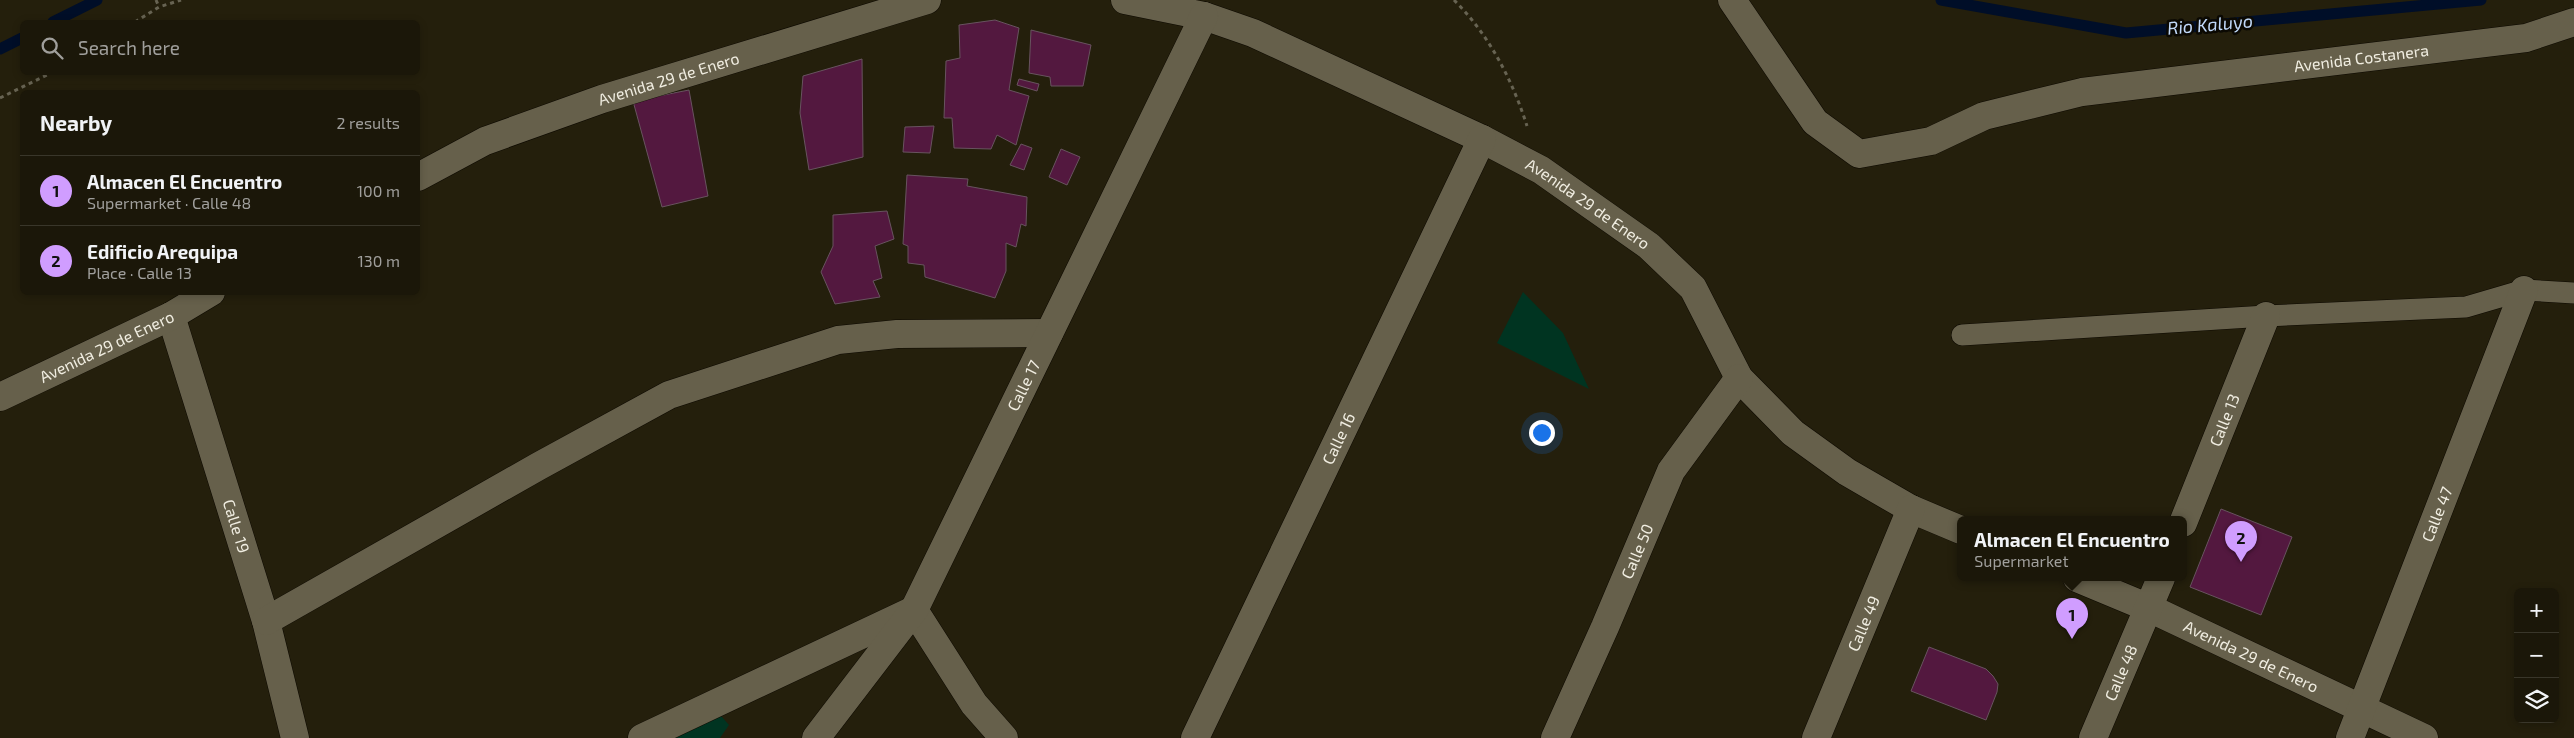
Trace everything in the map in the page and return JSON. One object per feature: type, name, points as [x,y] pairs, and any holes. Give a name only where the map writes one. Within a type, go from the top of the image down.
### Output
[{"type":"street","name":"Avenida 29 de Enero","points":[[420,177],[485,141],[602,99],[927,0]]},
{"type":"street","name":"Avenida 29 de Enero","points":[[1125,0],[1204,16],[1253,33],[1482,139],[1541,170],[1649,246],[1693,288],[1739,378],[1793,433],[1847,472],[1910,509],[1957,528]]},
{"type":"street","name":"Avenida Costanera","points":[[1732,0],[1815,122],[1859,154],[1931,141],[1984,116],[2082,92],[2526,38],[2574,22]]},
{"type":"street","name":"Calle 17","points":[[816,738],[914,610],[1204,16]]},
{"type":"street","name":"Calle 16","points":[[1194,738],[1482,139]]},
{"type":"street","name":"Calle 47","points":[[2350,738],[2524,290]]},
{"type":"street","name":"Avenida 29 de Enero","points":[[0,397],[171,316],[206,295]]},
{"type":"street","name":"Calle 19","points":[[171,316],[266,621],[295,738]]},
{"type":"street","name":"Calle 13","points":[[2186,516],[2266,316]]},
{"type":"street","points":[[266,621],[539,466],[669,395],[838,340],[897,334],[1050,333]]},
{"type":"street","name":"Calle 50","points":[[1555,738],[1605,627],[1671,471],[1739,378]]},
{"type":"street","name":"Calle 49","points":[[1816,738],[1910,509]]},
{"type":"street","name":"Avenida 29 de Enero","points":[[2084,581],[2150,608],[2424,738]]},
{"type":"street","points":[[2150,608],[2160,581]]},
{"type":"street","name":"Calle 48","points":[[2094,738],[2150,608]]},
{"type":"street","points":[[642,738],[914,610],[974,704],[1004,738]]},
{"type":"lane","points":[[1962,335],[2266,316],[2466,307],[2524,290],[2574,294]]},
{"type":"path","points":[[156,0],[159,7]]},
{"type":"path","points":[[138,20],[159,7],[181,0]]},
{"type":"path","points":[[1454,0],[1474,20],[1503,66],[1526,122],[1541,170]]},
{"type":"path","points":[[0,98],[47,75]]},
{"type":"green space","points":[[1523,292],[1563,333],[1589,389],[1497,343]]},
{"type":"green space","points":[[715,709],[729,725],[720,738],[649,738]]},
{"type":"building","points":[[995,20],[1019,28],[1009,90],[1029,96],[1016,145],[997,135],[991,149],[954,148],[952,118],[944,118],[946,61],[960,58],[959,25]]},
{"type":"building","points":[[1031,30],[1091,45],[1083,86],[1051,86],[1050,77],[1029,73]]},
{"type":"building","points":[[862,59],[863,157],[809,170],[800,113],[803,76]]},
{"type":"building","points":[[1019,79],[1039,84],[1037,91],[1017,85]]},
{"type":"building","points":[[689,90],[708,196],[662,207],[633,101]]},
{"type":"building","points":[[934,126],[930,153],[903,152],[905,127]]},
{"type":"building","points":[[1021,144],[1032,148],[1024,170],[1010,165]]},
{"type":"building","points":[[1061,149],[1080,157],[1067,185],[1049,177]]},
{"type":"building","points":[[907,175],[968,179],[967,186],[1027,197],[1026,226],[1021,224],[1016,247],[1006,243],[1006,271],[995,298],[925,277],[924,265],[908,263],[908,246],[903,244]]},
{"type":"building","points":[[887,211],[894,239],[875,246],[882,278],[873,281],[880,297],[835,304],[821,272],[833,246],[833,215]]},
{"type":"building","points":[[2221,509],[2292,537],[2261,615],[2190,587]]},
{"type":"building","points":[[1929,647],[1986,669],[1993,676],[1998,684],[1997,692],[1986,720],[1911,691]]},
{"type":"waterway","name":"Rio Kaluyo","points":[[57,20],[97,0]]},
{"type":"waterway","name":"Rio Kaluyo","points":[[1941,0],[2126,33],[2481,0]]},
{"type":"waterway","name":"Rio Kaluyo","points":[[0,49],[20,39]]},
{"type":"place","name":"Edificio Arequipa","points":[[2241,562]]},
{"type":"place","name":"Almacen El Encuentro","points":[[2072,639]]}]
